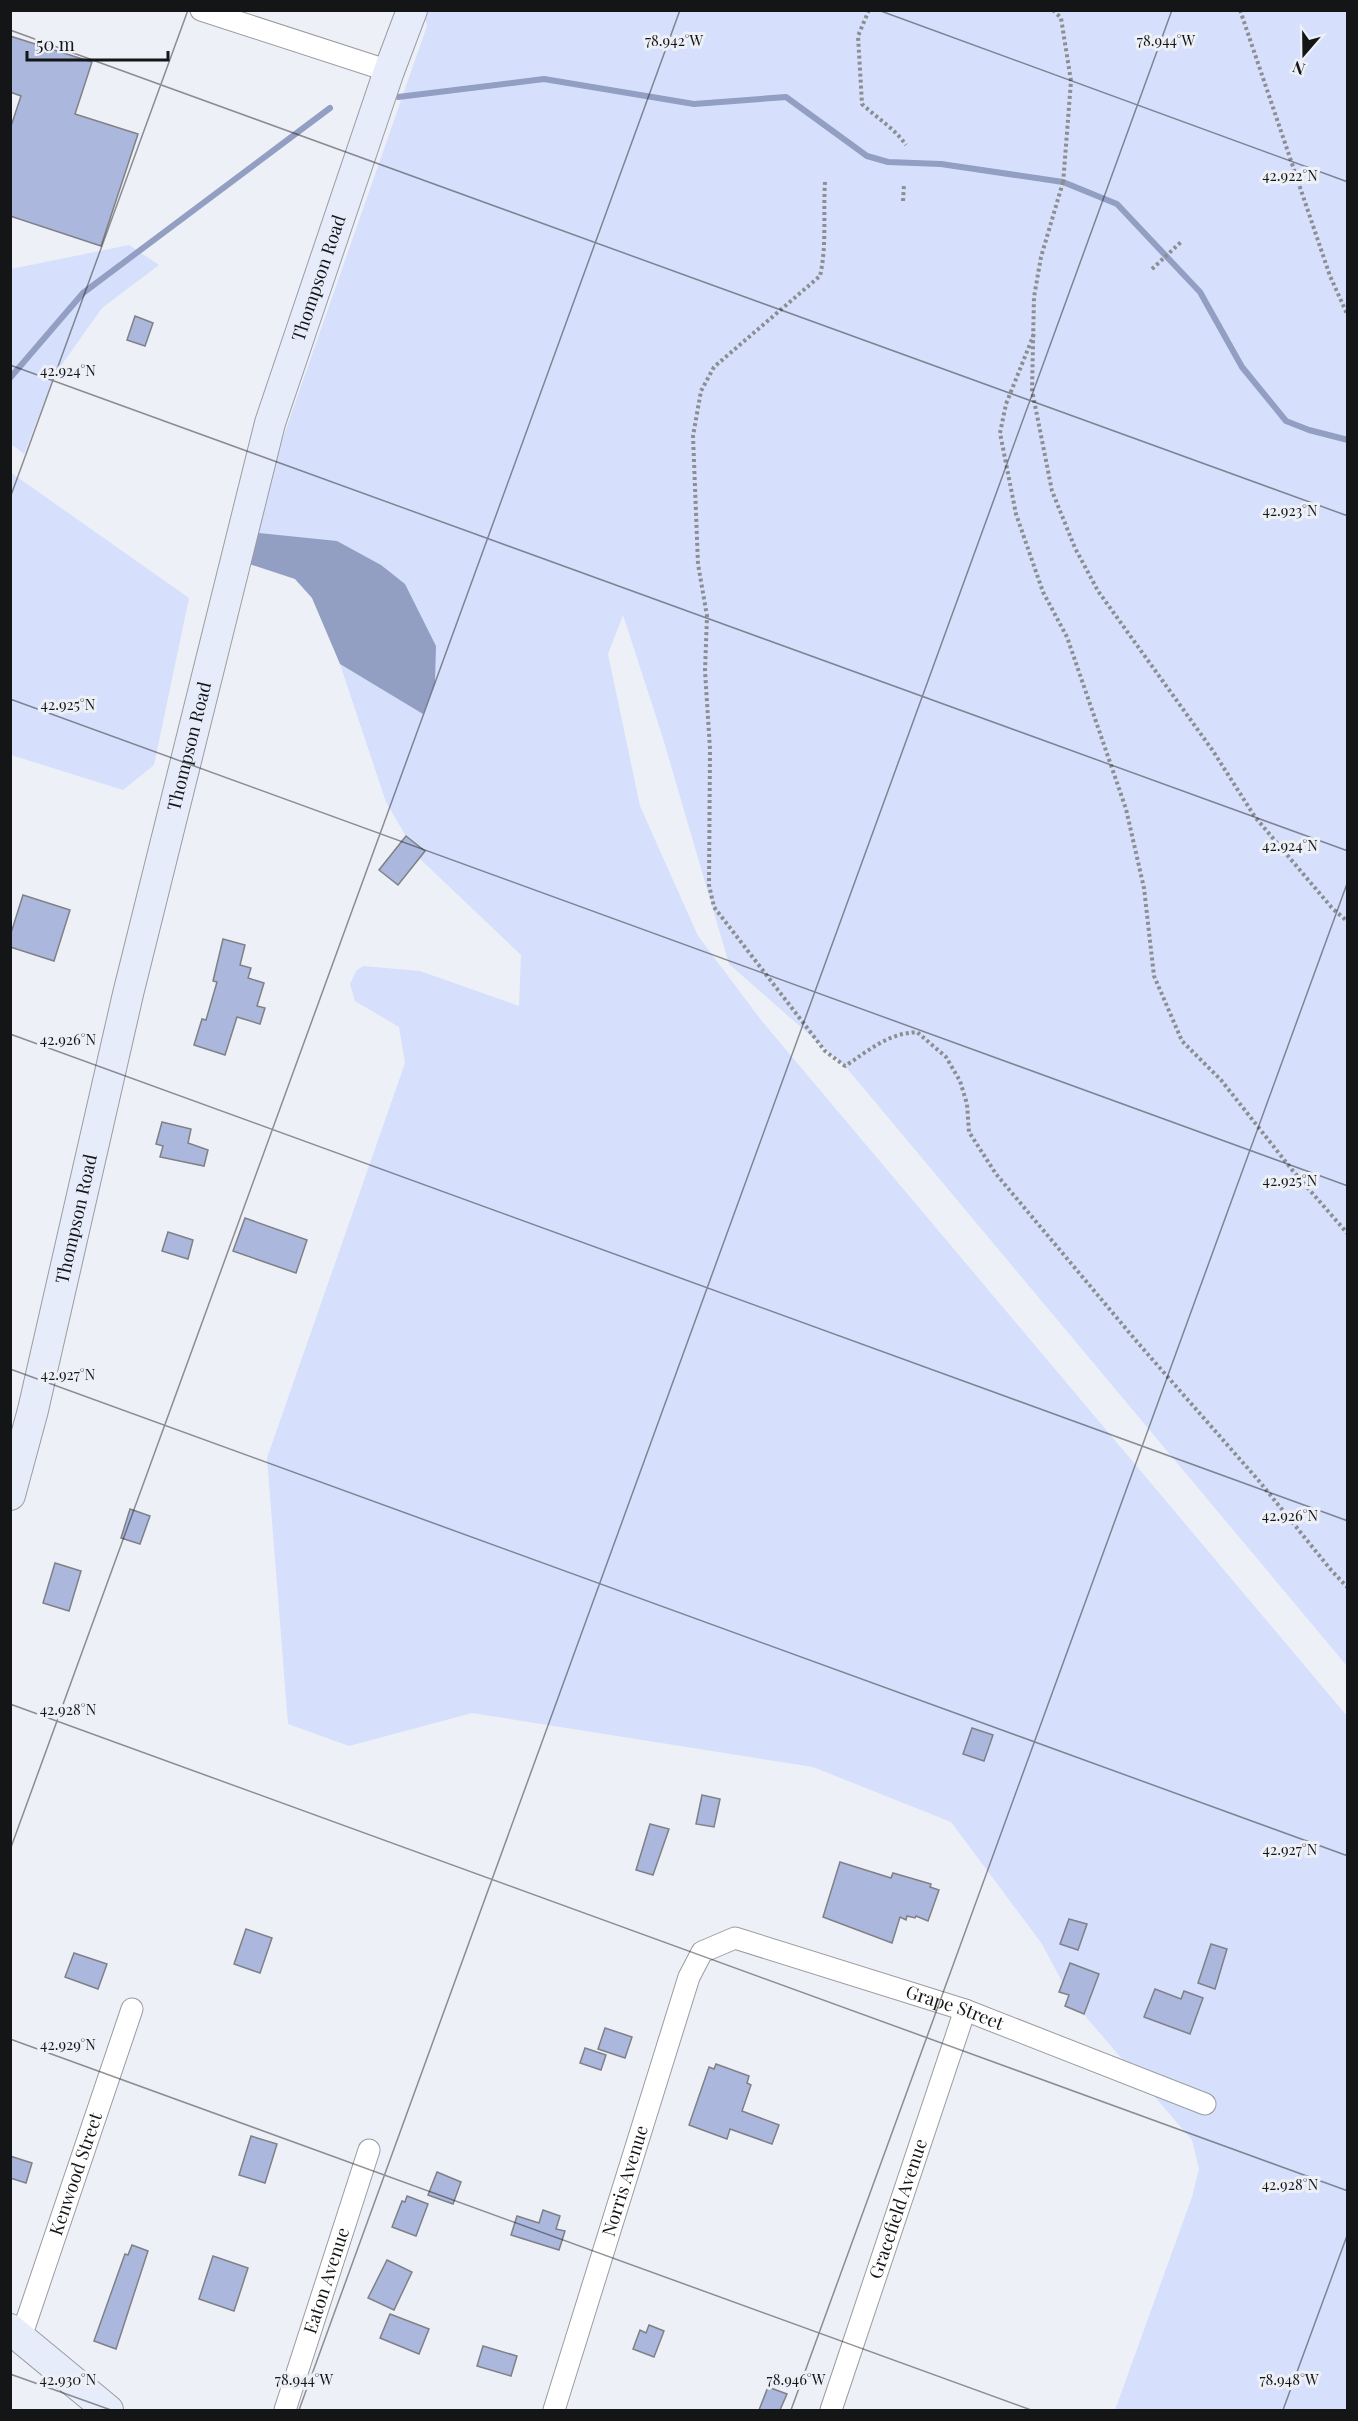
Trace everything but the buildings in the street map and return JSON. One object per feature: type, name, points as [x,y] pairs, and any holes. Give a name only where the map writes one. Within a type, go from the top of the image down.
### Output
[{"type":"main road","name":"Thompson Road","points":[[10,1495],[33,1410],[128,994],[270,423],[389,71],[412,10]]},
{"type":"main road","points":[[16,2333],[108,2410]]},
{"type":"street","points":[[201,10],[389,71]]},
{"type":"street","name":"Grape Street","points":[[702,1952],[735,1938],[965,2010],[1205,2104]]},
{"type":"street","name":"Norris Avenue","points":[[554,2410],[689,1977],[702,1952]]},
{"type":"street","name":"Kenwood Street","points":[[16,2333],[132,2009]]},
{"type":"street","name":"Gracefield Avenue","points":[[831,2410],[965,2010]]},
{"type":"street","name":"Eaton Avenue","points":[[285,2410],[369,2150]]},
{"type":"path","points":[[869,10],[858,36],[862,104],[898,134],[906,145]]},
{"type":"path","points":[[1053,10],[1061,18]]},
{"type":"path","points":[[1060,10],[1071,81],[1062,196]]},
{"type":"path","points":[[1240,10],[1330,276],[1347,316]]},
{"type":"path","points":[[825,182],[824,256],[820,276],[714,368],[700,391],[693,436],[698,564],[707,616],[705,671],[710,749],[709,873],[714,907],[825,1051],[838,1063],[844,1066],[882,1040],[899,1033],[917,1032],[946,1057],[960,1081],[967,1104],[969,1132],[996,1174],[1259,1481],[1347,1588]]},
{"type":"path","points":[[1064,182],[1041,257],[1034,297],[1032,390],[1052,490],[1075,548],[1098,591],[1213,751],[1255,817],[1332,908],[1347,922]]},
{"type":"path","points":[[903,201],[904,184]]},
{"type":"path","points":[[1152,269],[1181,242]]},
{"type":"path","points":[[1034,334],[1006,404],[1000,433],[1016,514],[1042,592],[1067,637],[1126,809],[1144,888],[1154,976],[1182,1041],[1221,1080],[1347,1234]]},
{"type":"shaded area","points":[[426,11],[1347,11],[1347,1666],[845,1066],[729,964],[662,735],[623,615],[608,654],[640,806],[698,936],[761,1020],[1347,1716],[1347,2410],[1115,2410],[1192,2197],[1199,2169],[1192,2140],[1073,2002],[1042,1944],[951,1822],[813,1767],[472,1713],[349,1746],[288,1724],[267,1458],[405,1063],[399,1027],[355,1001],[350,984],[356,971],[363,966],[420,971],[519,1006],[521,955],[418,857],[386,802],[340,664],[423,713],[250,532],[427,26],[424,16]]},
{"type":"shaded area","points":[[129,245],[159,265],[102,308],[55,374],[24,454],[11,444],[11,269]]},
{"type":"shaded area","points":[[10,472],[189,598],[154,765],[123,790],[11,755]]},
{"type":"shaded area","points":[[250,532],[337,541],[381,565],[405,584],[436,646],[435,682],[423,714],[340,664],[312,598],[295,579],[240,561]]},
{"type":"waterway","points":[[398,97],[544,79],[694,104],[786,97],[867,156],[888,162],[941,164],[1063,182],[1117,204],[1200,292],[1242,367],[1286,421],[1309,430],[1348,440]]},
{"type":"waterway","points":[[10,378],[83,293],[330,108]]}]
